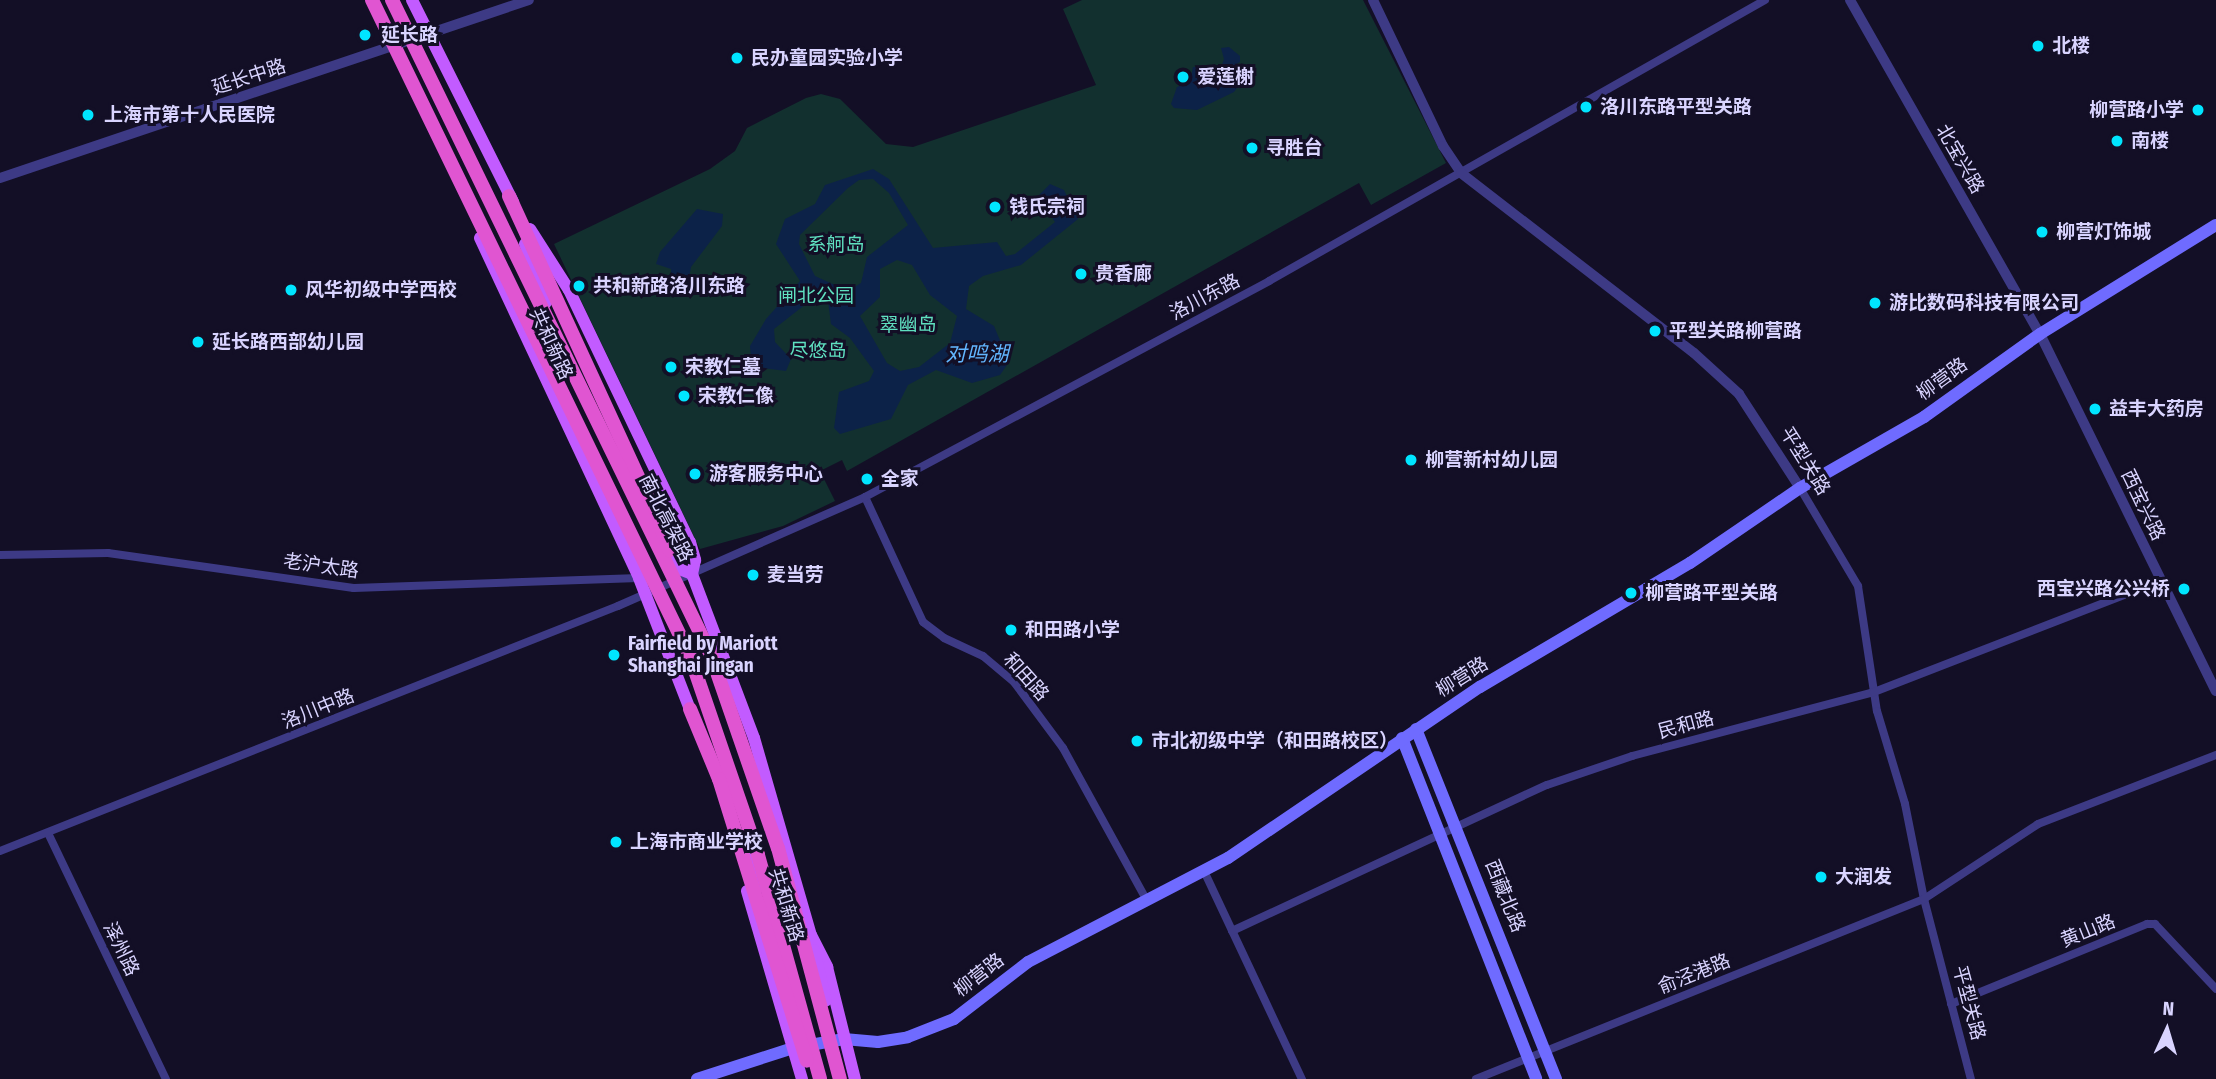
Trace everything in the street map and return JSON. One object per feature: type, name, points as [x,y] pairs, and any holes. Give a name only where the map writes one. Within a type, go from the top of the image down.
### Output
[{"type":"highway","name":"南北高架路","points":[[372,0],[690,656],[758,855],[817,1079]]},
{"type":"highway","name":"南北高架路","points":[[392,0],[688,604],[730,700],[751,764],[840,1079]]},
{"type":"highway","points":[[509,196],[660,525],[688,604]]},
{"type":"highway","points":[[690,709],[719,779],[817,1079]]},
{"type":"main road","name":"共和新路","points":[[365,0],[639,578],[690,709],[715,749],[738,814],[800,1047],[802,1079]]},
{"type":"main road","name":"共和新路","points":[[412,0],[509,196],[569,290],[690,542],[695,560],[692,574],[754,738],[840,1040],[855,1079]]},
{"type":"main road","name":"共和新路","points":[[509,196],[541,292],[679,569],[692,574]]},
{"type":"main road","name":"柳营路","points":[[697,1079],[800,1047],[840,1040],[878,1042],[908,1037],[954,1019],[1028,962],[1204,871],[1416,729],[1690,563],[1800,488],[1924,417],[2040,334],[2216,225]]},
{"type":"main road","name":"西藏北路","points":[[1416,729],[1556,1079]]},
{"type":"main road","name":"西藏北路","points":[[1402,738],[1536,1079]]},
{"type":"main road","name":"共和新路","points":[[840,1040],[846,1079]]},
{"type":"main road","name":"共和新路","points":[[800,1047],[817,1079]]},
{"type":"street","points":[[388,47],[529,0]]},
{"type":"street","name":"平型关路","points":[[1373,0],[1443,146],[1461,173],[1694,353],[1739,394],[1800,488],[1858,586],[1874,692],[1913,836],[1924,899],[1971,1079]]},
{"type":"street","name":"洛川东路","points":[[646,594],[864,497],[1461,173],[1765,0]]},
{"type":"street","name":"北宝兴路","points":[[1850,0],[2040,334]]},
{"type":"street","name":"延长中路","points":[[0,178],[388,47]]},
{"type":"street","name":"西宝兴路","points":[[2040,334],[2216,691]]},
{"type":"street","name":"和田路","points":[[864,497],[923,622],[944,638],[989,660],[1014,682],[1063,748],[1147,901]]},
{"type":"street","name":"老沪太路","points":[[0,555],[108,552],[354,588],[639,578]]},
{"type":"street","name":"民和路","points":[[1232,931],[1531,792],[1614,762],[1874,692],[2160,581]]},
{"type":"street","name":"洛川中路","points":[[0,851],[646,594]]},
{"type":"street","name":"俞泾港路","points":[[1476,1079],[1924,899],[2038,824],[2216,755]]},
{"type":"street","name":"泽州路","points":[[48,833],[166,1079]]},
{"type":"street","points":[[1204,871],[1302,1079]]},
{"type":"street","name":"黄山路","points":[[1951,1004],[2147,924],[2155,924],[2216,989]]},
{"type":"green space","name":"闸北公园","points":[[1082,0],[1363,0],[1446,163],[1371,205],[1359,183],[847,471],[842,460],[820,471],[835,501],[783,526],[700,549],[554,244],[710,169],[735,151],[747,128],[806,98],[821,94],[840,99],[886,144],[913,147],[1096,85],[1063,9]]},
{"type":"water","points":[[1229,47],[1240,56],[1240,62],[1233,66],[1240,84],[1234,92],[1197,110],[1174,108],[1171,104],[1177,87],[1190,82],[1193,67],[1201,67],[1204,81],[1216,82],[1224,59],[1221,48]]},
{"type":"water","name":"对鸣湖","points":[[873,169],[889,179],[933,248],[997,242],[1006,256],[1015,254],[1055,222],[1037,197],[1050,184],[1064,190],[1078,219],[1021,265],[983,276],[969,286],[966,309],[994,326],[1006,355],[1007,365],[1000,375],[972,383],[936,370],[908,385],[891,419],[840,434],[834,428],[839,392],[869,381],[874,371],[850,338],[831,324],[828,301],[811,300],[774,329],[775,342],[791,359],[786,371],[761,368],[751,358],[750,346],[766,319],[800,281],[776,244],[785,219],[815,204],[825,185]],"holes":[[[873,179],[889,193],[908,225],[867,257],[861,283],[848,291],[815,276],[799,244],[800,235],[848,188],[859,180]],[[897,260],[912,265],[930,295],[957,316],[950,343],[919,367],[900,371],[887,363],[860,316],[880,297],[880,269]]]},
{"type":"water","points":[[697,209],[723,214],[722,226],[691,267],[689,278],[671,280],[671,269],[656,264],[660,252]]},
{"type":"place","name":"延长路","points":[[365,35]]},
{"type":"place","name":"北楼","points":[[2038,46]]},
{"type":"place","name":"民办童园实验小学","points":[[737,58]]},
{"type":"place","name":"爱莲榭","points":[[1183,77]]},
{"type":"place","name":"洛川东路平型关路","points":[[1586,107]]},
{"type":"place","name":"柳营路小学","points":[[2198,110]]},
{"type":"place","name":"上海市第十人民医院","points":[[88,115]]},
{"type":"place","name":"南楼","points":[[2117,141]]},
{"type":"place","name":"寻胜台","points":[[1252,148]]},
{"type":"place","name":"钱氏宗祠","points":[[995,207]]},
{"type":"place","name":"柳营灯饰城","points":[[2042,232]]},
{"type":"place","name":"贵香廊","points":[[1081,274]]},
{"type":"place","name":"共和新路洛川东路","points":[[579,286]]},
{"type":"place","name":"风华初级中学西校","points":[[291,290]]},
{"type":"place","name":"游比数码科技有限公司","points":[[1875,303]]},
{"type":"place","name":"平型关路柳营路","points":[[1655,331]]},
{"type":"place","name":"延长路西部幼儿园","points":[[198,342]]},
{"type":"place","name":"宋教仁墓","points":[[671,367]]},
{"type":"place","name":"宋教仁像","points":[[684,396]]},
{"type":"place","name":"益丰大药房","points":[[2095,409]]},
{"type":"place","name":"柳营新村幼儿园","points":[[1411,460]]},
{"type":"place","name":"游客服务中心","points":[[695,474]]},
{"type":"place","name":"全家","points":[[867,479]]},
{"type":"place","name":"麦当劳","points":[[753,575]]},
{"type":"place","name":"西宝兴路公兴桥","points":[[2184,589]]},
{"type":"place","name":"柳营路平型关路","points":[[1631,593]]},
{"type":"place","name":"和田路小学","points":[[1011,630]]},
{"type":"place","name":"Fairfield by Mariott Shanghai Jingan","points":[[614,655]]},
{"type":"place","name":"市北初级中学（和田路校区）","points":[[1137,741]]},
{"type":"place","name":"上海市商业学校","points":[[616,842]]},
{"type":"place","name":"大润发","points":[[1821,877]]},
{"type":"park label","name":"系舸岛","points":[[836,245]]},
{"type":"park label","name":"翠幽岛","points":[[908,325]]},
{"type":"park label","name":"尽悠岛","points":[[818,351]]}]
